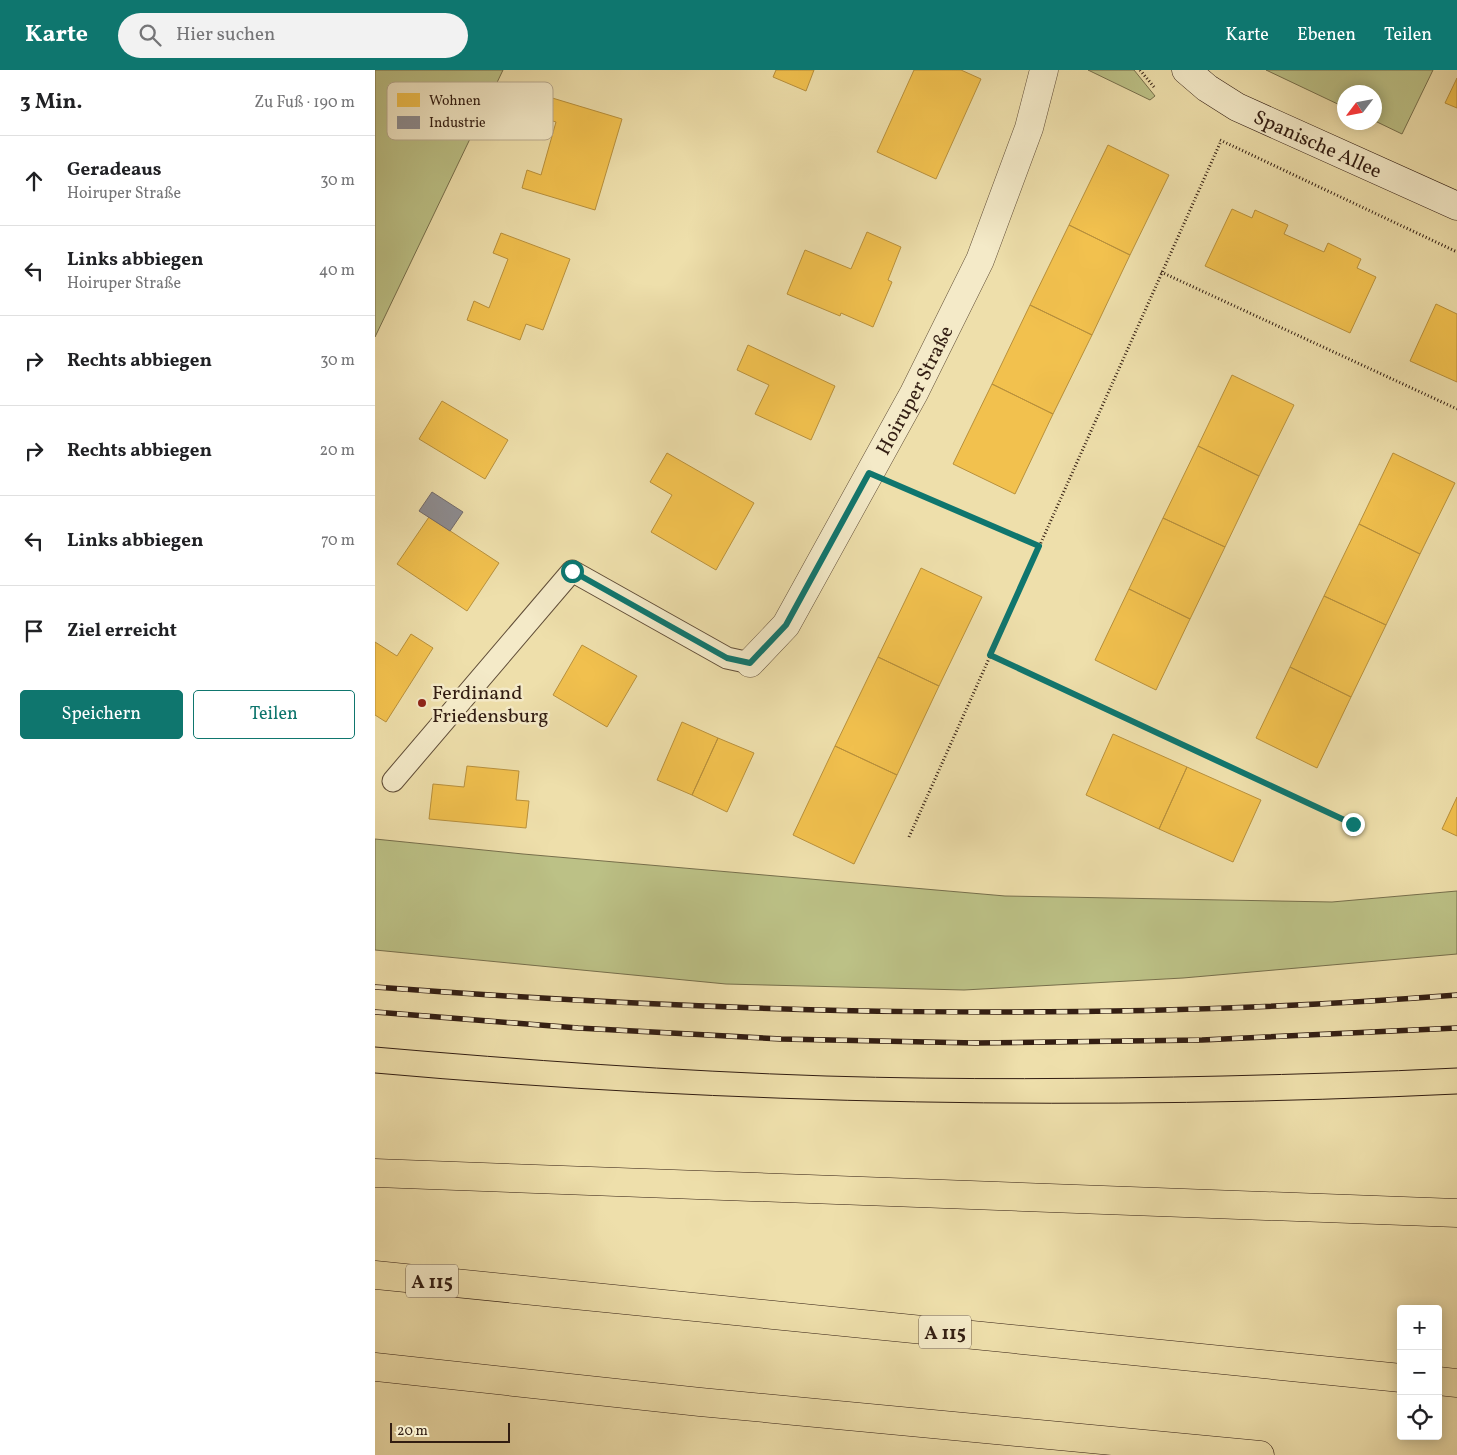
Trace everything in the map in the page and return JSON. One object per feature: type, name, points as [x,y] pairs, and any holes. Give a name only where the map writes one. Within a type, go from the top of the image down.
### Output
[{"type":"highway","points":[[375,1173],[1457,1213]]},
{"type":"highway","name":"A 115","points":[[375,1275],[1397,1378]]},
{"type":"highway","points":[[375,1367],[1176,1450],[1260,1455]]},
{"type":"highway","points":[[1442,1381],[1457,1383]]},
{"type":"street","name":"Hoiruper Straße","points":[[750,663],[786,625],[914,393],[980,260],[1029,128],[1044,70]]},
{"type":"street","name":"Spanische Allee","points":[[1187,70],[1207,88],[1237,106],[1457,206]]},
{"type":"lane","name":"Hoiruper Straße","points":[[393,781],[572,571],[727,658],[750,663]]},
{"type":"path","points":[[909,837],[1221,141],[1457,252]]},
{"type":"path","points":[[1161,272],[1457,409]]},
{"type":"path","points":[[869,473],[1039,546]]},
{"type":"path","points":[[990,655],[1353,824]]},
{"type":"green space","points":[[375,70],[503,70],[497,82],[387,82],[387,140],[469,140],[375,337]]},
{"type":"green space","points":[[1088,70],[1134,70],[1155,96],[1150,100]]},
{"type":"green space","points":[[1266,70],[1433,70],[1402,134],[1382,124],[1382,85],[1337,85],[1337,104]]},
{"type":"green space","points":[[375,839],[523,854],[1005,896],[1332,902],[1457,891],[1457,954],[1183,978],[964,990],[726,984],[375,950]]},
{"type":"building: Wohnen","points":[[776,70],[814,70],[806,91],[773,77]]},
{"type":"building: Wohnen","points":[[914,70],[961,70],[981,79],[936,179],[877,152]]},
{"type":"building: Wohnen","points":[[1457,78],[1457,108],[1445,103]]},
{"type":"building: Wohnen","points":[[553,98],[622,119],[595,210],[522,188],[527,170],[541,175],[551,140],[553,140],[556,122],[553,121]]},
{"type":"building: Wohnen","points":[[1108,145],[1169,175],[1130,255],[1069,225]]},
{"type":"building: Wohnen","points":[[1232,209],[1252,218],[1255,210],[1288,225],[1284,234],[1324,252],[1328,243],[1361,259],[1357,268],[1376,277],[1350,333],[1205,266]]},
{"type":"building: Wohnen","points":[[1069,225],[1130,255],[1092,335],[1030,305]]},
{"type":"building: Wohnen","points":[[867,232],[901,247],[888,280],[892,282],[873,327],[841,313],[840,316],[787,294],[805,250],[851,269]]},
{"type":"building: Wohnen","points":[[501,233],[570,259],[543,330],[526,324],[520,340],[467,320],[474,301],[489,308],[508,259],[493,253]]},
{"type":"building: Wohnen","points":[[1436,304],[1457,314],[1457,382],[1410,361]]},
{"type":"building: Wohnen","points":[[1030,305],[1092,335],[1053,414],[992,384]]},
{"type":"building: Wohnen","points":[[748,345],[835,386],[811,440],[755,414],[769,385],[737,370]]},
{"type":"building: Wohnen","points":[[1232,375],[1294,405],[1259,476],[1198,446]]},
{"type":"building: Wohnen","points":[[992,384],[1053,414],[1015,494],[953,464]]},
{"type":"building: Wohnen","points":[[442,401],[508,440],[485,479],[419,439]]},
{"type":"building: Wohnen","points":[[1198,446],[1259,476],[1225,547],[1163,518]]},
{"type":"building: Wohnen","points":[[667,453],[754,503],[716,570],[651,532],[672,495],[650,482]]},
{"type":"building: Wohnen","points":[[1393,453],[1455,483],[1420,554],[1359,524]]},
{"type":"building: Wohnen","points":[[429,517],[499,563],[467,611],[397,564]]},
{"type":"building: Wohnen","points":[[1163,518],[1225,547],[1190,619],[1129,589]]},
{"type":"building: Wohnen","points":[[1359,524],[1420,554],[1386,625],[1324,596]]},
{"type":"building: Wohnen","points":[[921,568],[982,597],[939,686],[878,657]]},
{"type":"building: Wohnen","points":[[1129,589],[1190,619],[1156,690],[1095,660]]},
{"type":"building: Wohnen","points":[[1324,596],[1386,625],[1351,697],[1290,667]]},
{"type":"building: Wohnen","points":[[411,634],[433,648],[386,722],[375,715],[375,642],[397,656]]},
{"type":"building: Wohnen","points":[[582,645],[637,676],[607,727],[553,695]]},
{"type":"building: Wohnen","points":[[878,657],[939,686],[897,775],[835,746]]},
{"type":"building: Wohnen","points":[[1290,667],[1351,697],[1317,768],[1256,738]]},
{"type":"building: Wohnen","points":[[682,722],[718,738],[692,795],[657,780]]},
{"type":"building: Wohnen","points":[[1113,734],[1187,767],[1159,829],[1086,795]]},
{"type":"building: Wohnen","points":[[718,738],[754,753],[727,812],[692,795]]},
{"type":"building: Wohnen","points":[[835,746],[897,775],[854,864],[793,835]]},
{"type":"building: Wohnen","points":[[467,766],[519,771],[516,800],[529,801],[526,828],[429,819],[433,784],[464,787]]},
{"type":"building: Wohnen","points":[[1187,767],[1261,800],[1233,862],[1159,829]]},
{"type":"building: Wohnen","points":[[1457,797],[1457,836],[1442,829]]},
{"type":"building: Industrie","points":[[432,492],[463,512],[450,531],[419,511]]},
{"type":"tram line","points":[[375,1047],[656,1068],[769,1074],[975,1079],[1311,1074],[1457,1068]]},
{"type":"tram line","points":[[375,1073],[645,1092],[916,1102],[1187,1102],[1457,1094]]},
{"type":"railway","points":[[375,987],[645,1004],[916,1012],[1187,1009],[1322,1004],[1457,995]]},
{"type":"railway","points":[[375,1012],[578,1028],[781,1039],[976,1043],[1202,1040],[1457,1028]]},
{"type":"place","name":"Ferdinand Friedensburg","points":[[422,703]]},
{"type":"route","points":[[572,571],[727,658],[750,663],[786,625],[869,473],[1039,546],[990,655],[1353,824]]}]
